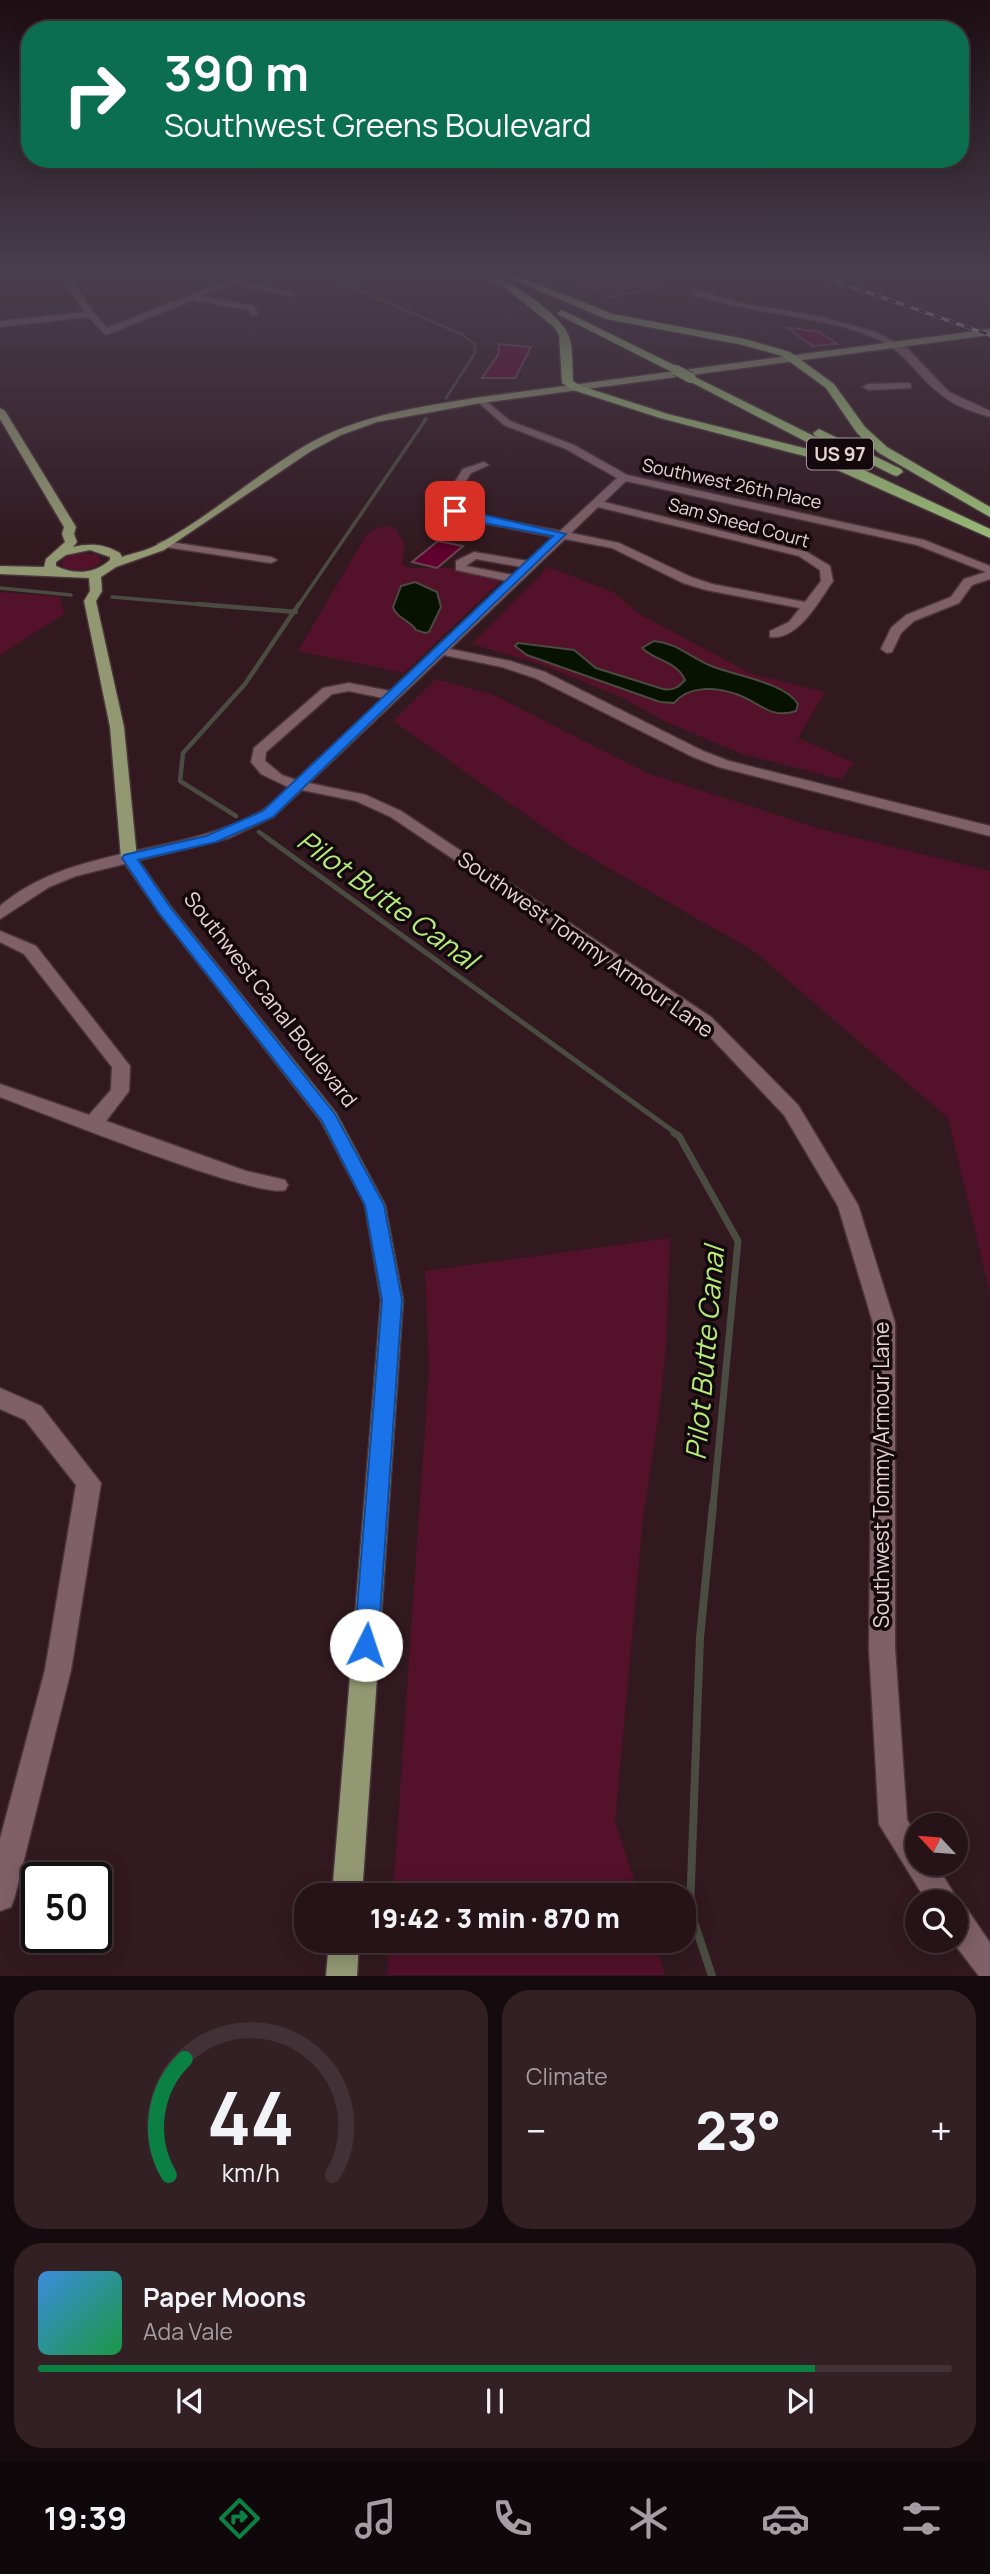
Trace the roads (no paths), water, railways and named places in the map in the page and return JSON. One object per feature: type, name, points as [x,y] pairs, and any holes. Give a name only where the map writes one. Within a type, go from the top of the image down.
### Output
[{"type":"highway","points":[[567,365],[568,383],[577,388],[664,416],[812,454],[862,474],[990,534]]},
{"type":"highway","name":"US 97","points":[[667,365],[695,374],[990,515]]},
{"type":"highway","name":"US 97","points":[[678,365],[990,528]]},
{"type":"highway","points":[[803,365],[830,386],[861,430],[883,450],[990,515]]},
{"type":"main road","points":[[0,564],[57,564],[75,575],[99,572],[160,548],[307,449],[338,433],[416,410],[748,365]]},
{"type":"main road","points":[[0,411],[70,527],[117,558],[114,564]]},
{"type":"main road","points":[[57,564],[70,546],[70,527]]},
{"type":"main road","points":[[0,570],[57,564],[80,548],[134,550],[163,544]]},
{"type":"main road","points":[[57,564],[74,580],[82,597],[90,601]]},
{"type":"main road","name":"Southwest Canal Boulevard","points":[[99,572],[95,577],[96,591],[90,601],[117,727],[129,858],[164,910],[329,1118],[374,1205],[392,1300],[348,1883]]},
{"type":"main road","points":[[341,1976],[343,1953]]},
{"type":"street","points":[[921,365],[945,393],[990,414]]},
{"type":"street","points":[[868,387],[908,386]]},
{"type":"street","name":"Southwest 26th Place","points":[[481,401],[507,424],[570,447],[624,477],[920,542],[990,573]]},
{"type":"street","points":[[484,466],[467,471],[449,499],[452,509],[466,516],[615,545],[687,580],[807,606]]},
{"type":"street","points":[[0,914],[36,886],[129,858],[211,839],[268,814],[624,477]]},
{"type":"street","name":"Sam Sneed Court","points":[[595,503],[803,554],[826,568],[827,581],[793,625],[774,634]]},
{"type":"street","points":[[163,544],[271,560]]},
{"type":"street","points":[[514,579],[460,568],[460,563],[474,555],[528,565]]},
{"type":"street","points":[[887,649],[895,631],[910,618],[955,600],[968,582],[990,573]]},
{"type":"street","points":[[439,650],[505,664],[540,675],[698,754],[734,768],[990,831]]},
{"type":"street","name":"Southwest Tommy Armour Lane","points":[[392,696],[349,687],[328,691],[259,751],[258,762],[266,771],[300,785],[361,798],[396,814],[705,1021],[791,1110],[848,1205],[884,1323],[882,1648],[893,1824],[905,1842]]},
{"type":"street","points":[[0,936],[30,950],[121,1066],[120,1091],[93,1124]]},
{"type":"street","points":[[0,1090],[243,1178],[278,1185]]},
{"type":"street","points":[[0,1398],[33,1413],[89,1483],[58,1670],[0,1896]]},
{"type":"street","points":[[968,1938],[990,1965]]},
{"type":"waterway","name":"Pilot Butte Canal","points":[[446,398],[467,365]]},
{"type":"waterway","name":"Pilot Butte Canal","points":[[298,606],[426,419]]},
{"type":"waterway","points":[[0,588],[71,595]]},
{"type":"waterway","points":[[112,597],[218,606]]},
{"type":"waterway","points":[[197,604],[294,612]]},
{"type":"waterway","name":"Pilot Butte Canal","points":[[294,612],[299,604]]},
{"type":"waterway","name":"Pilot Butte Canal","points":[[236,816],[180,781],[183,753],[245,684],[294,612]]},
{"type":"waterway","name":"Pilot Butte Canal","points":[[259,832],[269,839]]},
{"type":"waterway","name":"Pilot Butte Canal","points":[[267,838],[677,1134]]},
{"type":"waterway","name":"Pilot Butte Canal","points":[[674,1133],[679,1136],[738,1241],[713,1507]]},
{"type":"waterway","name":"Pilot Butte Canal","points":[[712,1976],[690,1910],[700,1638],[713,1505]]}]
